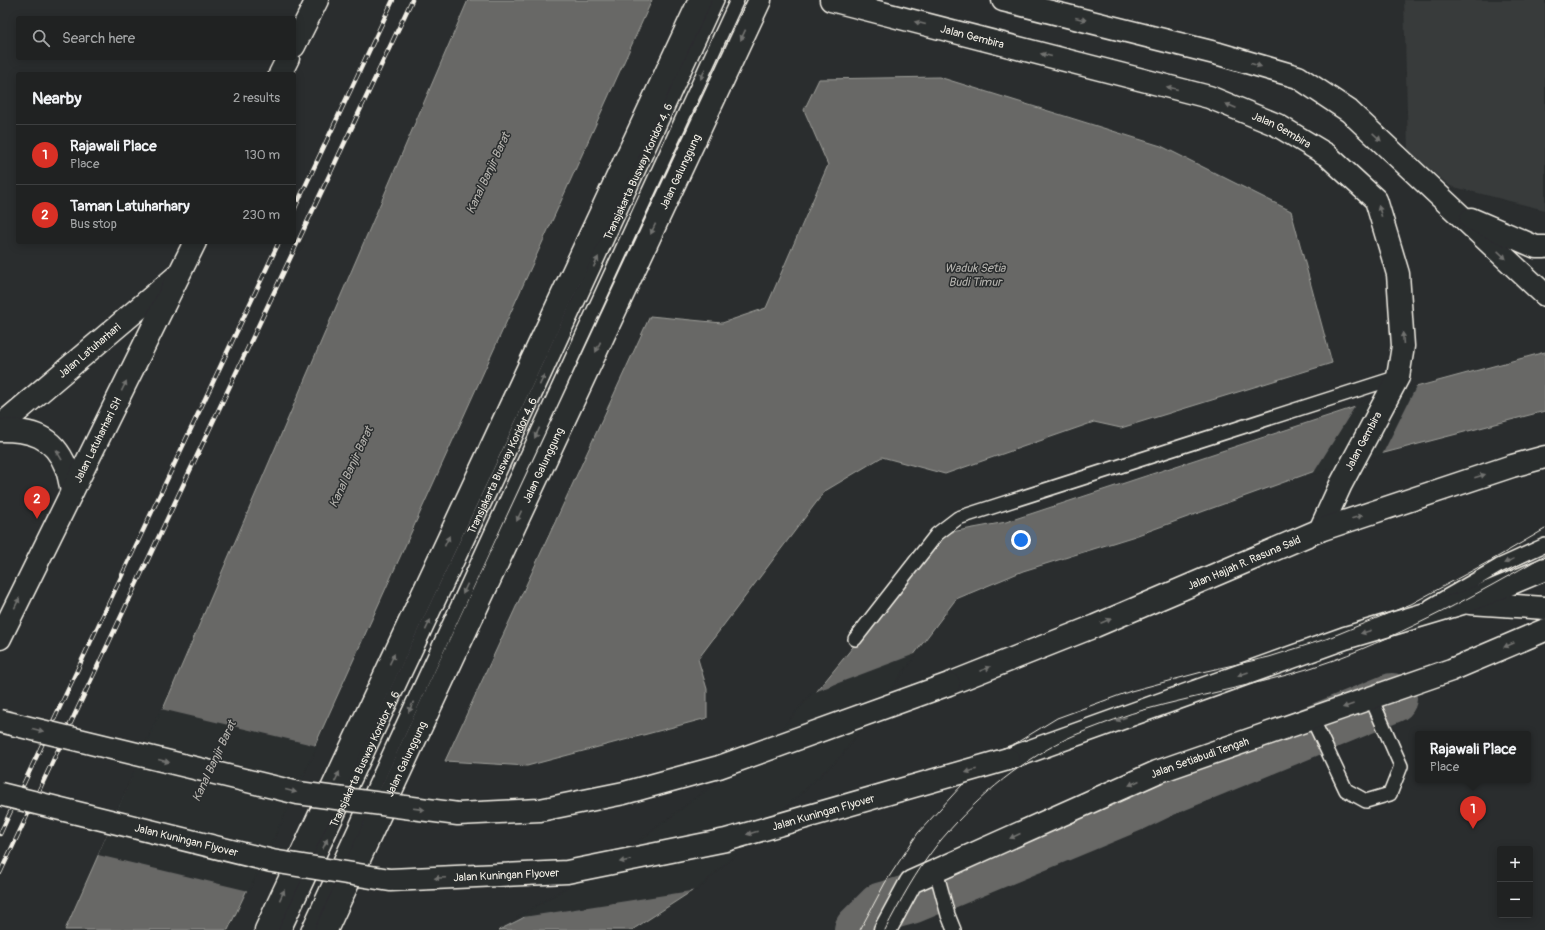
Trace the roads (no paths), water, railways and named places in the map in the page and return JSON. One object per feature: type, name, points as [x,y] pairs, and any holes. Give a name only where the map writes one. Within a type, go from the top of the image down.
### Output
[{"type":"main road","points":[[296,42],[317,0]]},
{"type":"main road","points":[[266,930],[700,0]]},
{"type":"main road","name":"Jalan Galunggung","points":[[326,930],[760,0]]},
{"type":"main road","name":"Jalan Gembira","points":[[831,0],[1209,97],[1277,125],[1327,155],[1376,200],[1398,274],[1403,346],[1394,384],[1341,484],[1320,530]]},
{"type":"main road","points":[[1003,0],[1219,54],[1298,78],[1349,111],[1545,296]]},
{"type":"main road","points":[[281,72],[287,60]]},
{"type":"main road","points":[[1457,213],[1536,247],[1545,247]]},
{"type":"main road","name":"Jalan Latuharhari SH","points":[[0,638],[194,244]]},
{"type":"main road","name":"Jalan Latuharhari","points":[[0,426],[178,275]]},
{"type":"main road","points":[[0,430],[20,430],[38,434],[54,447],[66,467],[72,491]]},
{"type":"main road","name":"Jalan Hajjah R. Rasuna Said","points":[[0,721],[298,793],[458,814],[540,810],[624,793],[719,767],[949,684],[1095,626],[1320,530],[1512,466],[1545,457]]},
{"type":"main road","points":[[1404,621],[1466,602],[1545,569]]},
{"type":"main road","points":[[1466,602],[1545,608]]},
{"type":"main road","name":"Jalan Kuningan Flyover","points":[[0,794],[272,861],[390,880],[567,872],[726,840],[1008,759],[1345,638],[1404,621]]},
{"type":"main road","name":"Jalan Setiabudi Tengah","points":[[888,923],[911,882],[937,875],[1157,772],[1451,670],[1545,630]]},
{"type":"lane","name":"Transjakarta Busway Koridor 4, 6","points":[[284,930],[510,449],[717,0]]},
{"type":"lane","name":"Transjakarta Busway Koridor 4, 6","points":[[308,930],[737,0]]},
{"type":"lane","points":[[855,639],[937,534],[958,518],[1394,384]]},
{"type":"lane","points":[[1404,621],[1499,566],[1545,545]]},
{"type":"lane","points":[[1312,718],[1346,790],[1366,801],[1390,794],[1401,766],[1371,698]]},
{"type":"lane","points":[[937,875],[948,915],[954,930]]},
{"type":"water","name":"Kanal Banjir Barat","points":[[468,0],[652,0],[315,745],[228,930],[65,930],[163,709]]},
{"type":"water","name":"Waduk Setia Budi Timur","points":[[939,77],[1161,146],[1291,211],[1332,363],[1121,428],[1094,422],[945,474],[882,457],[825,491],[698,659],[707,689],[707,718],[527,766],[445,761],[650,316],[722,323],[766,308],[828,165],[804,110],[819,79]]},
{"type":"water","points":[[1545,352],[1545,411],[1315,471],[1135,536],[1023,571],[956,599],[839,754],[692,891],[632,930],[499,930],[521,919],[627,853],[777,740],[946,533],[1006,522],[1416,387]]},
{"type":"waterway","points":[[859,930],[882,907],[911,899],[1135,806],[1166,791],[1392,698]]},
{"type":"tram line","points":[[860,930],[885,883],[918,833],[962,785],[1008,748],[1057,718],[1131,691],[1202,672],[1269,657],[1326,639],[1411,604],[1545,529]]},
{"type":"tram line","points":[[885,930],[915,876],[936,846],[964,814],[995,786],[1029,760],[1047,749],[1066,739],[1136,712],[1286,675],[1334,660],[1388,638],[1415,625],[1494,584],[1545,555]]},
{"type":"railway","points":[[296,206],[393,0]]},
{"type":"railway","points":[[0,873],[412,0]]},
{"type":"railway","points":[[0,834],[278,244]]},
{"type":"place","name":"Taman Latuharhary","points":[[37,519]]},
{"type":"place","name":"Rajawali Place","points":[[1473,829]]}]
